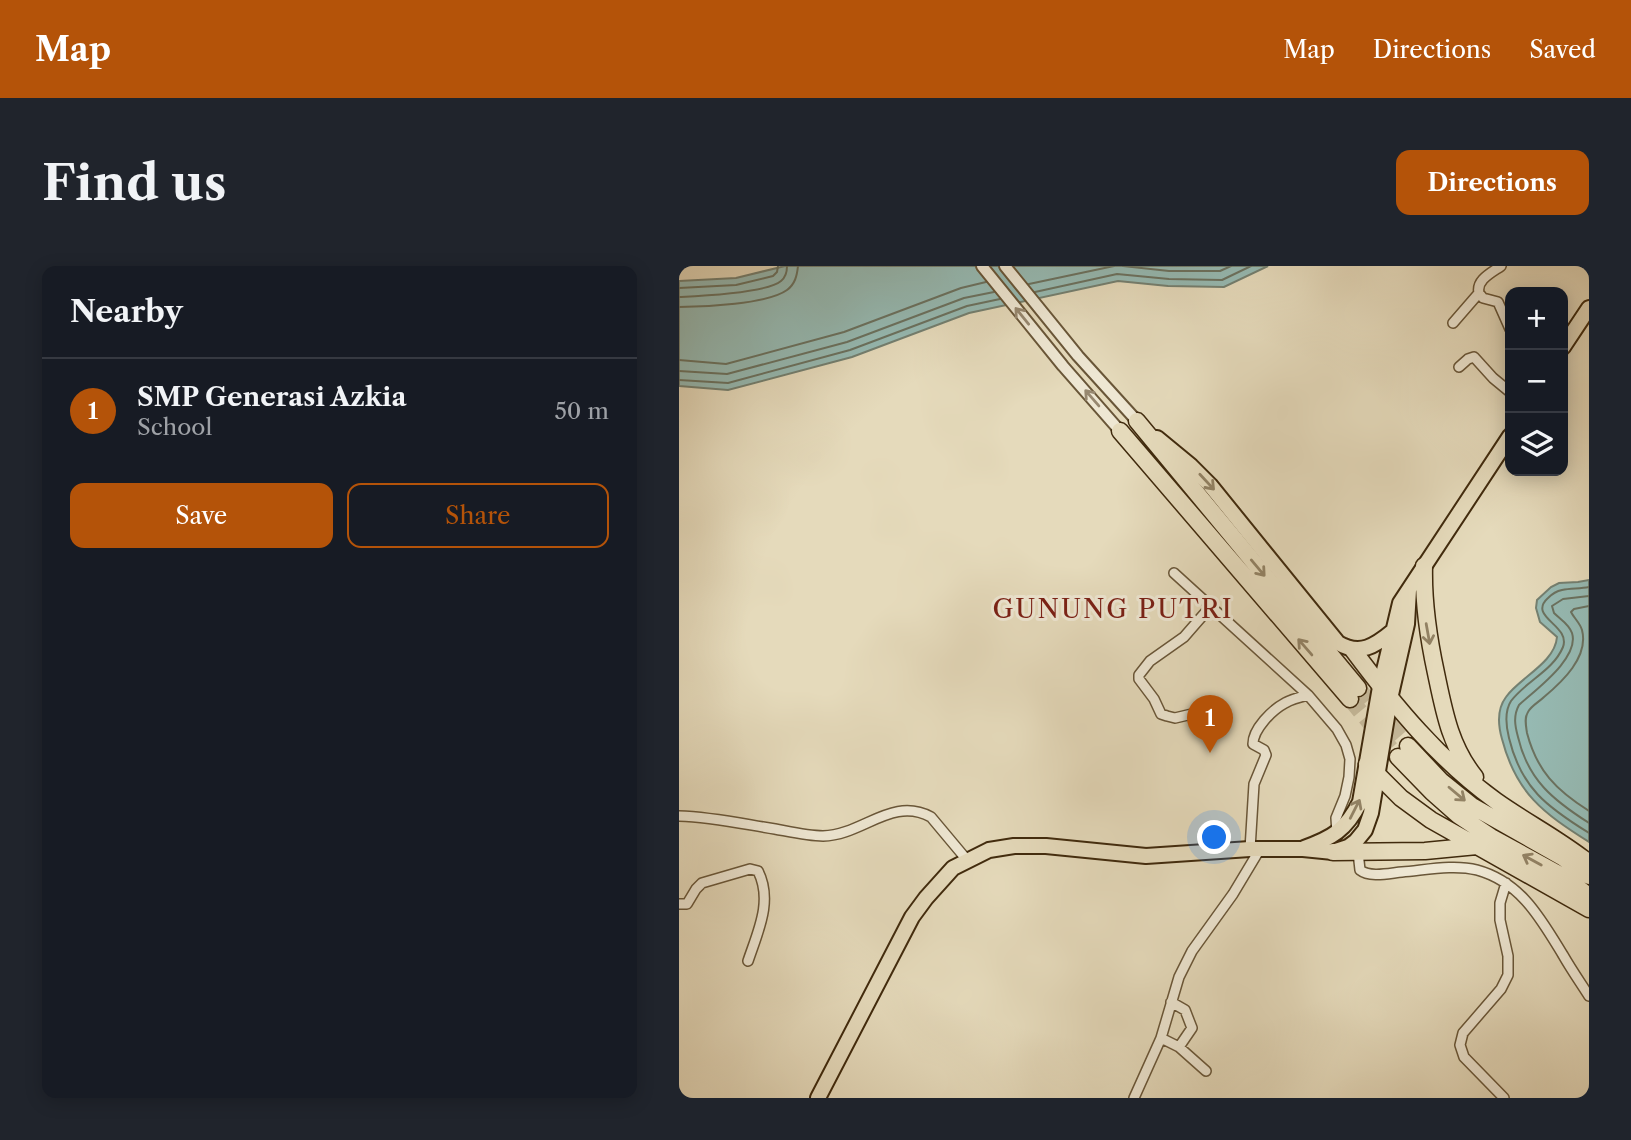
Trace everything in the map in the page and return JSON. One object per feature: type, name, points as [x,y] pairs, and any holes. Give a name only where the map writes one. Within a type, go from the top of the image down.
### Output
[{"type":"highway","points":[[1120,431],[1354,693],[1137,421]]},
{"type":"highway","points":[[1424,566],[1425,614],[1446,721],[1459,753],[1473,775],[1496,801]]},
{"type":"highway","points":[[1353,650],[1385,693],[1459,771],[1496,801],[1559,840],[1589,863]]},
{"type":"highway","points":[[1589,876],[1562,857],[1472,806],[1403,752],[1432,792],[1458,815],[1491,838],[1563,877],[1589,896]]},
{"type":"highway","points":[[1372,770],[1415,809],[1589,909]]},
{"type":"highway","points":[[1333,852],[1425,851],[1477,846]]},
{"type":"main road","points":[[1568,340],[1589,308]]},
{"type":"main road","points":[[1137,421],[1210,485],[1338,643],[1353,650],[1361,649],[1379,643],[1393,631]]},
{"type":"main road","points":[[818,1098],[912,917],[953,868],[967,860],[989,850],[1014,846],[1046,846],[1146,856],[1255,849],[1333,852],[1356,841],[1365,830],[1371,813],[1372,770],[1393,631],[1400,603],[1505,444]]},
{"type":"main road","points":[[1385,693],[1407,624],[1409,590]]},
{"type":"main road","points":[[1303,849],[1328,840],[1352,817],[1372,770]]},
{"type":"street","points":[[982,266],[1120,431]]},
{"type":"street","points":[[1005,266],[1078,356],[1137,421]]},
{"type":"street","points":[[1501,266],[1480,282],[1477,288],[1483,298],[1498,302],[1505,318]]},
{"type":"street","points":[[1453,323],[1479,293]]},
{"type":"street","points":[[1459,368],[1474,357],[1505,388]]},
{"type":"street","points":[[1174,573],[1308,695],[1337,729],[1350,759],[1345,796],[1336,818],[1337,833]]},
{"type":"street","points":[[1209,709],[1175,718],[1161,714],[1139,675],[1150,661],[1184,637],[1211,606]]},
{"type":"street","points":[[1134,1098],[1161,1038],[1179,977],[1192,951],[1233,894],[1255,849],[1254,784],[1266,755],[1264,750],[1253,744],[1255,734],[1285,702],[1308,695]]},
{"type":"street","points":[[679,816],[726,820],[824,836],[855,828],[897,810],[910,810],[931,817],[967,860]]},
{"type":"street","points":[[1358,852],[1360,870],[1365,874],[1455,867],[1477,870],[1506,883],[1539,915],[1589,996]]},
{"type":"street","points":[[679,904],[687,904],[702,883],[750,869],[758,871],[762,879],[764,911],[748,961]]},
{"type":"street","points":[[1504,1098],[1464,1057],[1460,1045],[1463,1033],[1501,989],[1508,975],[1508,956],[1500,920],[1500,903],[1506,883]]},
{"type":"street","points":[[1171,1002],[1185,1010],[1192,1025],[1192,1031],[1179,1047]]},
{"type":"street","points":[[1161,1038],[1179,1047],[1206,1071]]},
{"type":"water","points":[[785,266],[1268,266],[1224,287],[1168,286],[1118,281],[969,313],[852,357],[728,390],[679,386],[679,281],[736,278]]},
{"type":"water","points":[[1589,580],[1589,842],[1545,811],[1524,788],[1508,758],[1499,717],[1506,697],[1550,655],[1555,646],[1557,637],[1540,622],[1537,600],[1559,583]]},
{"type":"tunnel","points":[[1358,688],[1408,746]]},
{"type":"tunnel","points":[[1350,699],[1398,757]]},
{"type":"place","name":"SMP Generasi Azkia","points":[[1210,753]]},
{"type":"district","name":"GUNUNG PUTRI","points":[[1113,609]]}]
